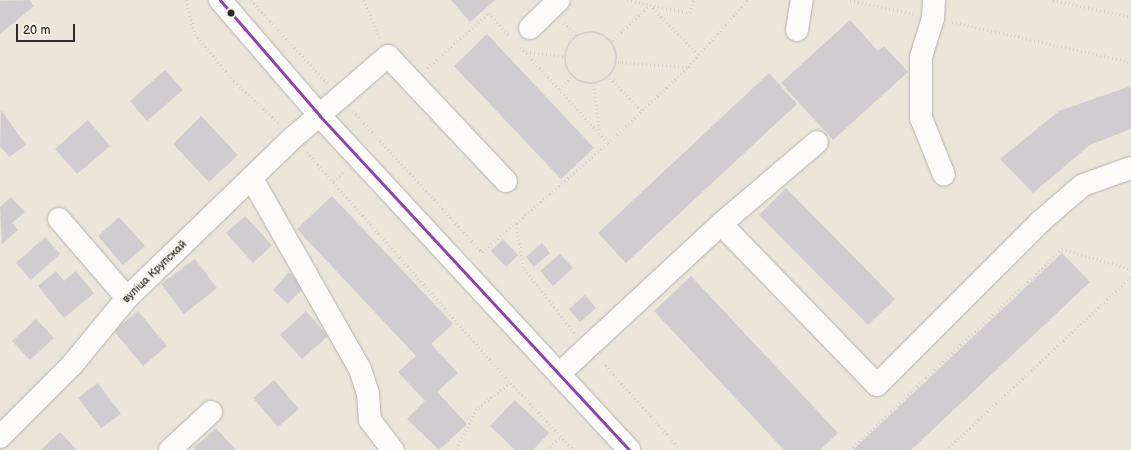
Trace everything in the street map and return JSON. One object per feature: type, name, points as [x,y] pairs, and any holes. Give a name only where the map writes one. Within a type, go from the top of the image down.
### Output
[{"type":"street","points":[[220,0],[320,116],[560,373],[629,450]]},
{"type":"street","points":[[530,28],[559,0]]},
{"type":"street","points":[[797,30],[802,0]]},
{"type":"street","points":[[934,9],[921,57],[921,118],[944,175]]},
{"type":"street","name":"вуліца Крупскай","points":[[0,437],[72,365],[127,298],[294,137],[388,56]]},
{"type":"street","points":[[388,56],[506,181]]},
{"type":"street","points":[[560,373],[721,224],[817,142]]},
{"type":"street","points":[[721,224],[877,385],[1083,185],[1131,168]]},
{"type":"street","points":[[252,179],[360,369],[368,393],[370,420],[393,450]]},
{"type":"street","points":[[59,219],[127,298]]},
{"type":"street","points":[[170,450],[211,412]]},
{"type":"path","points":[[186,0],[195,34],[234,82],[294,137],[511,383],[574,450]]},
{"type":"path","points":[[364,0],[388,56]]},
{"type":"path","points":[[627,0],[690,13],[693,0]]},
{"type":"path","points":[[253,1],[482,252],[608,142],[688,67],[748,0]]},
{"type":"path","points":[[850,0],[934,9],[1131,62]]},
{"type":"path","points":[[1053,0],[1131,18]]},
{"type":"path","points":[[612,41],[650,5]]},
{"type":"path","points":[[650,5],[699,55]]},
{"type":"path","points":[[413,81],[489,13],[608,142]]},
{"type":"path","points":[[584,33],[599,33],[612,41],[618,62],[610,78],[594,85],[572,76],[565,56],[571,41],[584,33]]},
{"type":"path","points":[[525,52],[565,56]]},
{"type":"path","points":[[618,62],[688,67]]},
{"type":"path","points":[[559,89],[572,76]]},
{"type":"path","points":[[610,78],[642,110]]},
{"type":"path","points":[[594,85],[600,133]]},
{"type":"path","points":[[516,223],[523,268],[567,326],[589,347],[681,450]]},
{"type":"path","points":[[850,450],[1062,249],[1131,269]]},
{"type":"path","points":[[946,450],[1131,277]]},
{"type":"path","points":[[456,450],[477,410],[511,383]]},
{"type":"path","points":[[547,450],[561,436]]},
{"type":"building","points":[[29,0],[34,6],[0,34],[0,1]]},
{"type":"building","points":[[451,0],[495,0],[470,22]]},
{"type":"building","points":[[850,20],[878,51],[884,46],[908,72],[833,140],[781,83]]},
{"type":"building","points":[[487,34],[594,148],[561,179],[454,66]]},
{"type":"building","points":[[165,70],[183,90],[147,121],[130,101]]},
{"type":"building","points":[[769,73],[797,104],[626,263],[598,233]]},
{"type":"building","points":[[1131,86],[1131,129],[1090,145],[1033,193],[1000,159],[1059,111]]},
{"type":"building","points":[[1,110],[26,145],[9,157],[0,146]]},
{"type":"building","points":[[201,116],[238,155],[209,182],[173,144]]},
{"type":"building","points":[[88,120],[110,146],[77,174],[55,149]]},
{"type":"building","points":[[786,188],[895,299],[868,325],[759,215]]},
{"type":"building","points":[[332,196],[453,324],[431,344],[458,373],[437,392],[467,424],[439,450],[407,419],[425,401],[398,372],[416,356],[297,229]]},
{"type":"building","points":[[11,197],[25,212],[12,223],[18,230],[2,244],[0,207]]},
{"type":"building","points":[[245,216],[272,245],[253,263],[226,233]]},
{"type":"building","points":[[119,217],[145,246],[123,265],[98,236]]},
{"type":"building","points":[[45,237],[60,254],[31,280],[16,263]]},
{"type":"building","points":[[503,239],[518,255],[506,267],[491,251]]},
{"type":"building","points":[[542,243],[550,253],[534,267],[526,257]]},
{"type":"building","points":[[1062,253],[1090,282],[911,450],[853,450]]},
{"type":"building","points":[[560,254],[573,268],[553,286],[540,271]]},
{"type":"building","points":[[195,259],[217,288],[184,314],[161,284]]},
{"type":"building","points":[[56,271],[64,281],[76,271],[94,293],[64,318],[38,286]]},
{"type":"building","points":[[289,272],[304,287],[288,304],[273,290]]},
{"type":"building","points":[[691,276],[838,433],[820,450],[784,450],[654,311]]},
{"type":"building","points":[[585,295],[596,308],[580,322],[569,309]]},
{"type":"building","points":[[138,311],[167,346],[143,366],[114,331]]},
{"type":"building","points":[[306,311],[328,336],[302,359],[280,335]]},
{"type":"building","points":[[36,319],[54,338],[30,360],[12,341]]},
{"type":"building","points":[[274,380],[299,409],[278,427],[253,398]]},
{"type":"building","points":[[98,383],[121,414],[101,428],[78,398]]},
{"type":"building","points":[[515,400],[549,433],[533,450],[515,450],[490,426]]},
{"type":"building","points":[[216,428],[236,450],[196,450],[194,448]]},
{"type":"building","points":[[60,432],[77,450],[41,450]]},
{"type":"transit line","points":[[220,0],[320,116],[629,450]]}]
